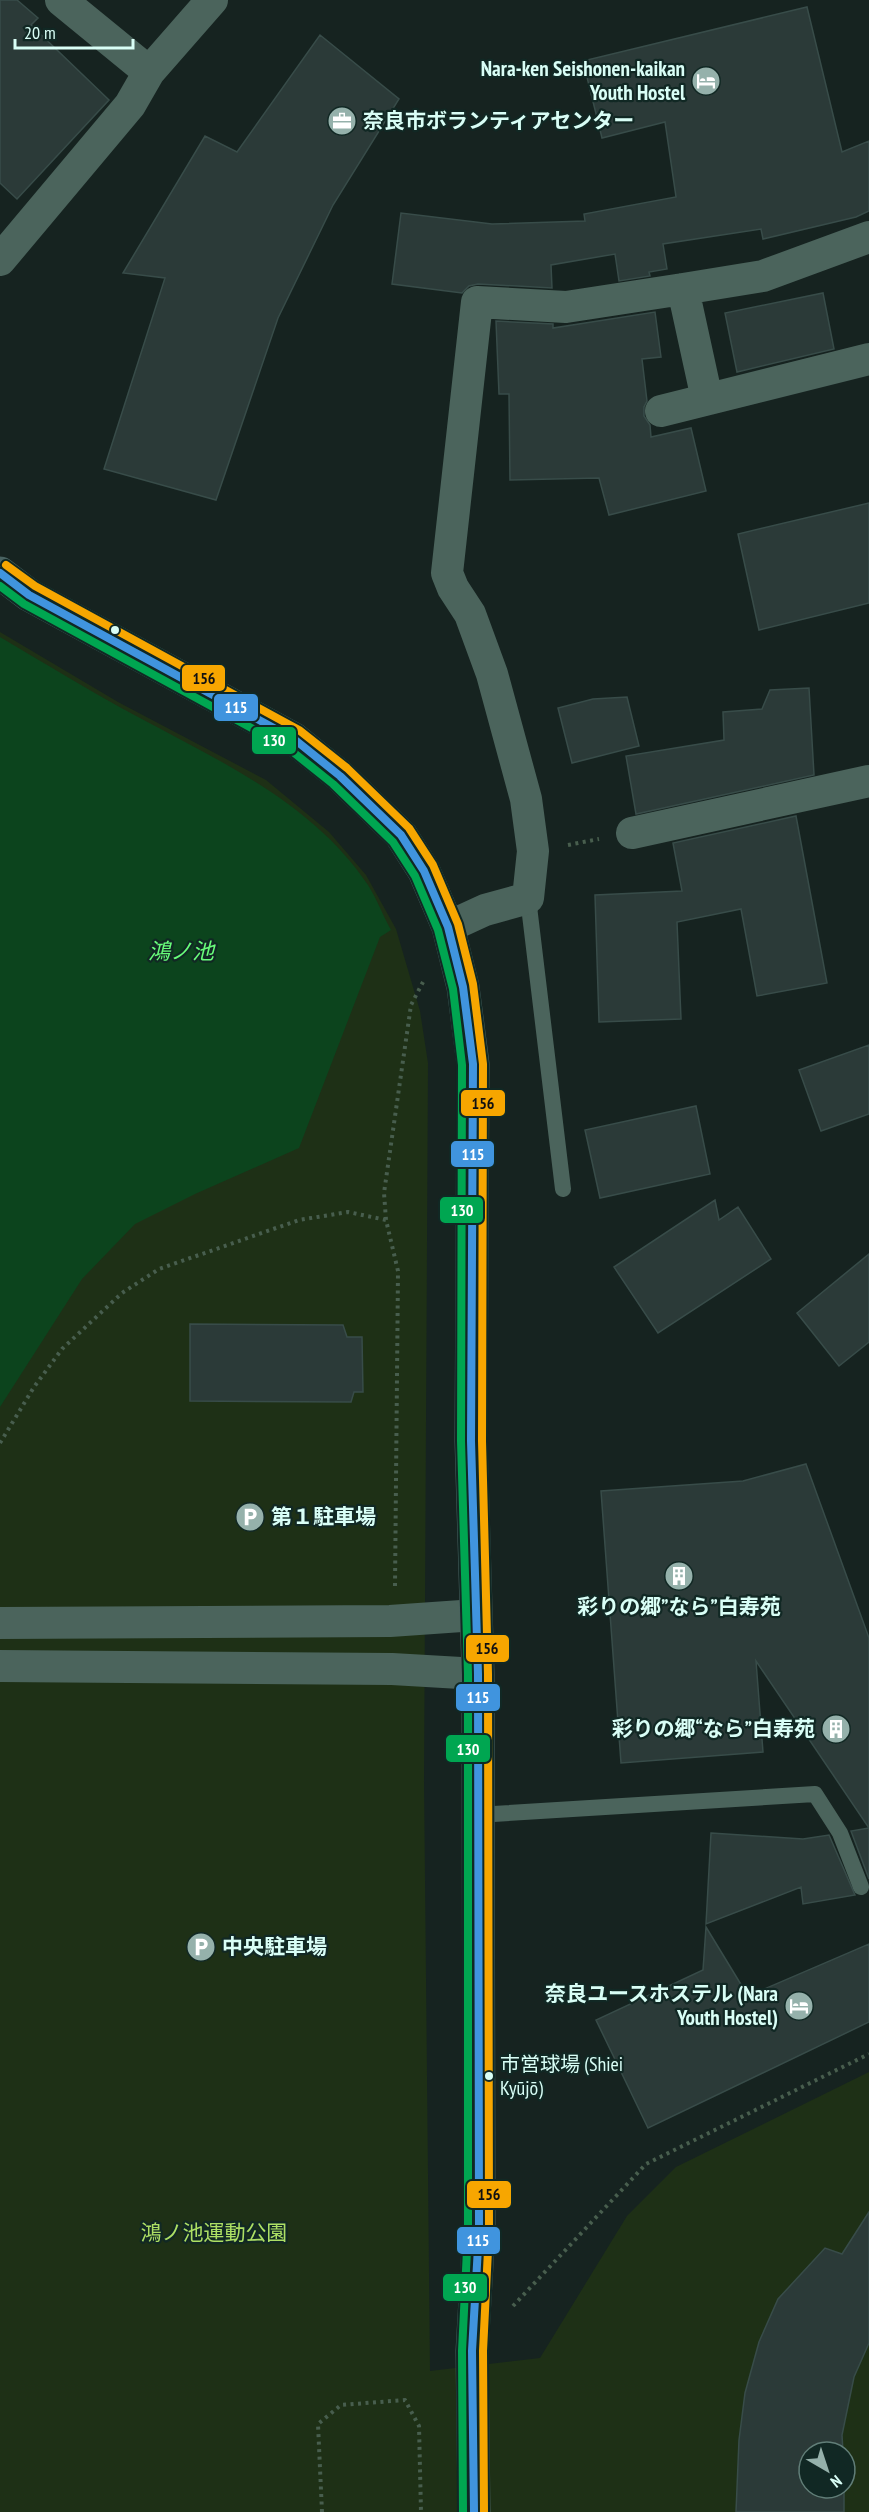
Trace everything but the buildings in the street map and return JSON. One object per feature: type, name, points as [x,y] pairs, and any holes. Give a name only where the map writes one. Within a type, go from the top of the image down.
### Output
[{"type":"main road","points":[[0,573],[29,595],[294,739],[340,776],[401,835],[424,872],[448,927],[463,987],[473,1064],[471,1441],[478,1674],[479,2230],[472,2351],[474,2512]]},
{"type":"street","points":[[61,0],[149,72]]},
{"type":"street","points":[[0,260],[130,105],[149,72],[212,0]]},
{"type":"street","points":[[448,927],[485,910],[528,898],[533,851],[526,799],[492,674],[470,614],[453,588],[447,573],[477,302],[566,307],[763,276],[869,237]]},
{"type":"street","points":[[683,289],[707,399]]},
{"type":"street","points":[[662,411],[869,359]]},
{"type":"street","points":[[632,833],[869,782]]},
{"type":"street","points":[[0,1623],[390,1621],[476,1615]]},
{"type":"street","points":[[0,1666],[392,1669],[478,1674]]},
{"type":"lane","points":[[528,898],[564,1188]]},
{"type":"lane","points":[[477,1815],[815,1794],[840,1833],[861,1887]]},
{"type":"path","points":[[533,851],[632,833]]},
{"type":"path","points":[[394,1590],[398,1271],[386,1220],[384,1192],[411,1005],[424,979]]},
{"type":"path","points":[[0,1443],[34,1387],[62,1349],[122,1293],[159,1269],[299,1220],[348,1212],[386,1220]]},
{"type":"path","points":[[472,2351],[646,2164],[869,2054]]},
{"type":"path","points":[[322,2512],[318,2424],[341,2405],[405,2400],[418,2426],[421,2512]]},
{"type":"green space","name":"鴻ノ池運動公園","points":[[0,632],[118,702],[266,780],[329,832],[366,875],[396,929],[420,1011],[428,1063],[424,1782],[430,2371],[540,2358],[627,2216],[676,2167],[869,2072],[869,2512],[0,2512]]},
{"type":"water","name":"鴻ノ池","points":[[0,637],[103,698],[233,769],[294,808],[346,856],[368,885],[391,930],[380,937],[299,1148],[195,1194],[135,1224],[82,1279],[0,1407]]},
{"type":"transit line","name":"156","points":[[6,565],[35,586],[299,730],[347,768],[409,828],[433,865],[458,924],[473,984],[483,1064],[482,1441],[488,1674],[489,2230],[483,2351],[484,2512]]},
{"type":"transit line","name":"115","points":[[0,573],[29,595],[294,739],[340,776],[401,835],[424,871],[448,927],[463,987],[473,1064],[471,1441],[478,1674],[479,2230],[472,2351],[474,2512]]},
{"type":"transit line","name":"130","points":[[0,586],[24,604],[288,748],[333,784],[393,842],[415,876],[438,930],[453,989],[462,1065],[461,1441],[468,1674],[468,2230],[462,2351],[463,2512]]},
{"type":"place","name":"Nara-ken Seishonen-kaikan Youth Hostel","points":[[706,81]]},
{"type":"place","name":"奈良市ボランティアセンター","points":[[342,121]]},
{"type":"place","name":"第１駐車場","points":[[250,1517]]},
{"type":"place","name":"彩りの郷”なら”白寿苑","points":[[679,1576]]},
{"type":"place","name":"彩りの郷“なら”白寿苑","points":[[836,1729]]},
{"type":"place","name":"中央駐車場","points":[[201,1947]]},
{"type":"place","name":"奈良ユースホステル (Nara Youth Hostel)","points":[[799,2006]]},
{"type":"place","name":"市営球場 (Shiei Kyūjō)","points":[[489,2076]]}]
